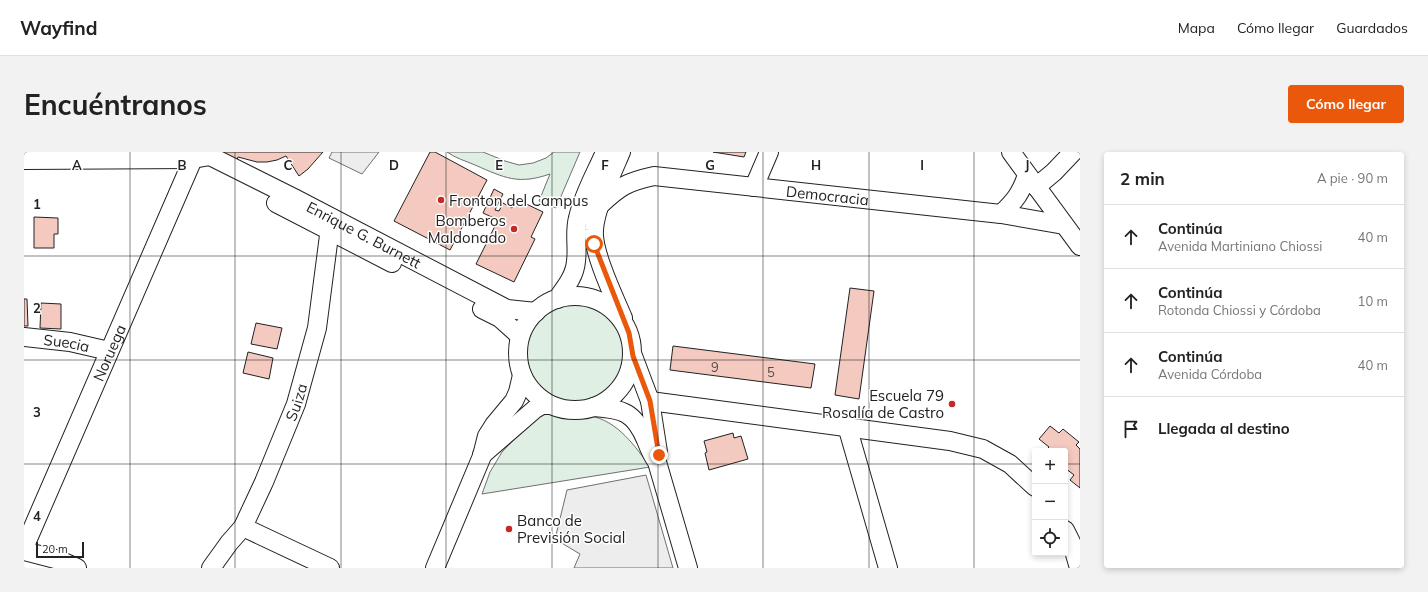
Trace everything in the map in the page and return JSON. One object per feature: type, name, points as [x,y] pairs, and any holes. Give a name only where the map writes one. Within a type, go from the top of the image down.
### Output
[{"type":"street","points":[[557,299],[570,281],[574,271],[576,262],[576,233],[578,218],[582,205],[605,152]]},
{"type":"street","points":[[621,152],[600,205],[594,231],[594,244],[629,333],[633,356],[650,401],[659,455],[657,462]]},
{"type":"street","points":[[754,187],[769,152]]},
{"type":"street","points":[[1011,152],[1080,246]]},
{"type":"street","points":[[1001,214],[1014,202],[1023,188],[1032,181],[1054,172],[1073,152]]},
{"type":"street","name":"Noruega","points":[[24,548],[110,351],[187,155]]},
{"type":"street","name":"Enrique G. Burnett","points":[[24,160],[136,156],[210,156],[500,318],[520,336]]},
{"type":"street","name":"Democracia","points":[[600,205],[617,189],[634,180],[654,176],[1001,214],[1064,225]]},
{"type":"street","name":"Enrique G. Burnett","points":[[331,224],[507,309],[536,312]]},
{"type":"street","name":"Suiza","points":[[211,568],[243,527],[264,482],[296,404],[317,328],[331,224]]},
{"type":"street","points":[[629,333],[617,315],[609,307],[600,302],[579,296],[557,299],[546,304],[528,321],[520,336],[518,358],[522,375],[530,389],[550,405],[572,411],[594,408],[605,403],[614,396],[627,378],[633,356]]},
{"type":"street","name":"Suecia","points":[[24,337],[70,342],[110,351]]},
{"type":"street","points":[[435,568],[482,456],[487,436],[514,401],[522,375]]},
{"type":"street","points":[[650,401],[847,426],[950,441],[983,449],[1010,464],[1032,485]]},
{"type":"street","points":[[482,456],[535,409],[542,405],[550,405]]},
{"type":"street","points":[[594,408],[625,412],[632,417],[641,428],[652,455],[657,462],[688,568]]},
{"type":"street","points":[[847,426],[888,568]]},
{"type":"street","points":[[243,527],[330,568]]},
{"type":"street","points":[[1068,536],[1079,568]]},
{"type":"street","points":[[24,551],[59,560],[77,568]]},
{"type":"green space","points":[[447,152],[483,152],[519,165],[533,163],[546,158],[554,152],[580,152],[556,208],[539,201],[550,174],[529,179],[512,178],[457,158]]},
{"type":"green space","points":[[575,296],[597,300],[615,313],[628,331],[632,353],[628,375],[615,393],[597,406],[575,410],[553,406],[535,393],[522,375],[518,353],[522,331],[535,313],[553,300]]},
{"type":"green space","points":[[548,412],[569,417],[590,416],[609,423],[632,443],[650,467],[482,494],[490,472],[502,452],[537,415]]},
{"type":"shaded area","points":[[332,152],[379,152],[362,174],[329,158]]},
{"type":"shaded area","points":[[646,475],[673,568],[574,568],[580,554],[555,539],[567,490]]},
{"type":"building","points":[[210,152],[323,152],[308,169],[299,176],[286,156],[267,162],[257,162],[238,157],[235,165]]},
{"type":"building","name":"Fronton del Campus","points":[[430,152],[435,152],[487,180],[450,250],[394,221]]},
{"type":"building","points":[[713,152],[746,152],[744,157]]},
{"type":"building","name":"Bomberos Maldonado","points":[[494,189],[503,194],[495,210],[499,211],[503,203],[512,208],[516,199],[543,212],[531,237],[535,239],[514,282],[476,264],[498,220],[483,213]]},
{"type":"building","points":[[34,217],[58,218],[58,234],[54,234],[54,248],[34,248]]},
{"type":"building","points":[[850,288],[874,291],[859,399],[835,395]]},
{"type":"building","points":[[24,299],[27,299],[28,326],[24,326]]},
{"type":"building","points":[[41,303],[61,304],[61,329],[40,328]]},
{"type":"building","points":[[256,323],[282,328],[277,349],[251,344]]},
{"type":"building","points":[[673,346],[815,364],[811,388],[670,370]]},
{"type":"building","points":[[248,352],[273,358],[269,379],[243,373]]},
{"type":"building","points":[[1050,426],[1059,433],[1063,429],[1079,442],[1076,445],[1080,449],[1080,488],[1070,480],[1074,475],[1068,470],[1068,448],[1048,448],[1049,447],[1039,439]]},
{"type":"building","points":[[733,433],[734,438],[741,436],[748,459],[709,470],[704,441]]},
{"type":"place","name":"Fronton del Campus","points":[[441,200]]},
{"type":"place","name":"Bomberos Maldonado","points":[[514,229]]},
{"type":"place","name":"Escuela 79 Rosalía de Castro","points":[[952,404]]},
{"type":"place","name":"Banco de Previsión Social","points":[[509,529]]},
{"type":"route","points":[[594,244],[629,333],[633,356],[650,401],[659,455]]}]
